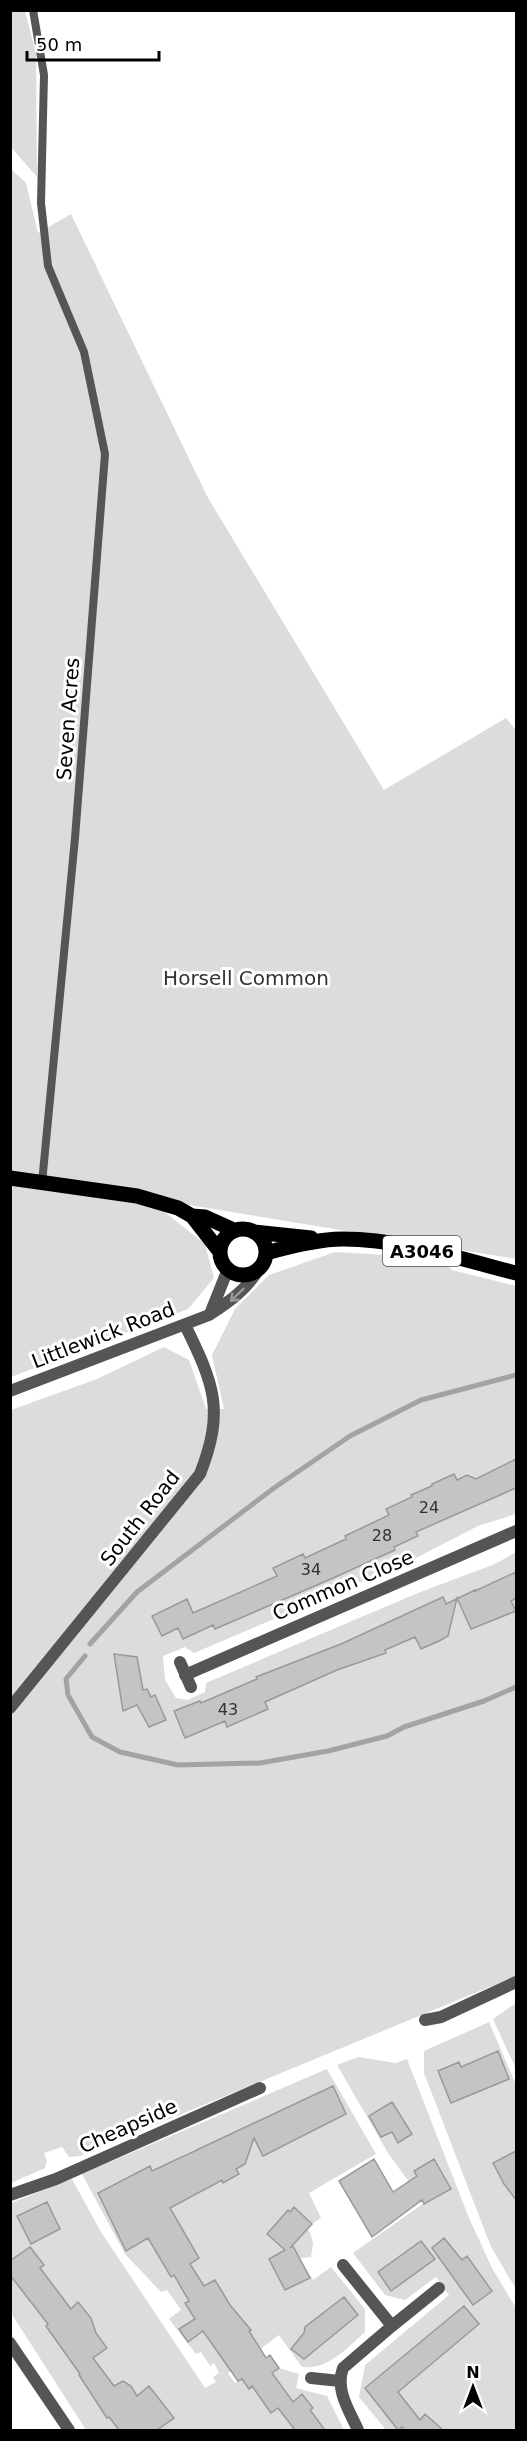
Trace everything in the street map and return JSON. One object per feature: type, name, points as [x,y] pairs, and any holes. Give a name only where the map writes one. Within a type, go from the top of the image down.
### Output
[{"type":"main road","points":[[10,1178],[136,1196],[178,1208],[192,1216],[220,1252],[223,1264],[228,1269],[244,1275],[259,1269],[266,1253],[265,1245],[254,1232],[234,1230],[205,1217],[192,1216]]},
{"type":"main road","points":[[220,1252],[224,1238],[234,1230]]},
{"type":"main road","name":"A3046","points":[[254,1232],[326,1240]]},
{"type":"main road","name":"A3046","points":[[266,1253],[326,1240],[345,1239],[398,1245],[516,1273]]},
{"type":"street","points":[[210,1315],[228,1269]]},
{"type":"street","name":"Littlewick Road","points":[[10,1390],[210,1315],[232,1300],[259,1269]]},
{"type":"street","name":"South Road","points":[[10,1708],[200,1474],[211,1446],[214,1422],[212,1393],[209,1374],[185,1325]]},
{"type":"street","name":"Common Close","points":[[180,1662],[188,1681],[516,1531]]},
{"type":"street","points":[[424,2020],[441,2017],[516,1982]]},
{"type":"street","name":"Cheapside","points":[[10,2195],[67,2174],[260,2088]]},
{"type":"street","points":[[344,2265],[393,2326]]},
{"type":"street","points":[[358,2430],[341,2392],[340,2382],[343,2368],[439,2288]]},
{"type":"street","points":[[10,2343],[69,2430]]},
{"type":"street","points":[[311,2378],[340,2382]]},
{"type":"lane","name":"Seven Acres","points":[[33,10],[44,75],[40,202],[48,266],[84,352],[105,454],[75,838],[42,1183]]},
{"type":"green space","points":[[11,10],[25,11],[36,54],[37,177],[11,147]]},
{"type":"green space","name":"Horsell Common","points":[[10,168],[26,183],[38,233],[71,214],[207,496],[384,790],[506,718],[516,730],[516,1259],[189,1205],[161,1209],[205,1244],[214,1278],[188,1309],[11,1377]]},
{"type":"green space","points":[[335,1252],[387,1255],[448,1265],[452,1270],[516,1286],[516,1514],[478,1526],[408,1562],[194,1653],[185,1647],[163,1656],[165,1680],[176,1698],[188,1700],[205,1692],[206,1683],[418,1593],[495,1564],[516,1552],[516,1976],[80,2156],[69,2157],[62,2147],[44,2153],[47,2161],[45,2168],[11,2183],[11,1410],[97,1379],[164,1347],[189,1360],[206,1409],[224,1409],[212,1355],[235,1309],[269,1275]]},
{"type":"green space","points":[[516,2003],[516,2069],[493,2019]]},
{"type":"green space","points":[[489,2022],[516,2085],[516,2289],[491,2247],[424,2073],[424,2051]]},
{"type":"green space","points":[[358,2057],[396,2063],[407,2059],[469,2218],[492,2268],[516,2308],[516,2430],[386,2430],[359,2397],[365,2365],[449,2295],[436,2277],[405,2300],[385,2295],[353,2253],[424,2203],[388,2153],[337,2065]]},
{"type":"green space","points":[[327,2069],[376,2154],[309,2193],[321,2218],[312,2224],[294,2208],[290,2212],[288,2210],[268,2234],[280,2246],[307,2229],[310,2232],[313,2243],[311,2257],[299,2258],[313,2280],[331,2267],[365,2309],[365,2332],[336,2357],[311,2367],[302,2367],[279,2335],[228,2373],[235,2383],[242,2379],[249,2389],[279,2368],[299,2374],[296,2388],[327,2396],[344,2430],[86,2430],[11,2313],[11,2203],[72,2179],[101,2232],[205,2388],[216,2382],[213,2377],[219,2373],[214,2363],[210,2366],[201,2352],[196,2354],[169,2319],[181,2310],[167,2290],[161,2292],[125,2254],[82,2174]],"holes":[[[195,2149],[211,2179],[198,2186],[201,2192],[190,2197],[171,2162]]]},
{"type":"building","points":[[516,1459],[516,1488],[416,1532],[418,1536],[394,1547],[395,1550],[331,1579],[215,1629],[213,1625],[183,1639],[178,1628],[162,1636],[152,1616],[187,1599],[193,1613],[277,1576],[273,1568],[303,1554],[305,1558],[346,1539],[345,1536],[389,1515],[386,1509],[412,1497],[411,1495],[432,1484],[454,1474],[457,1480],[467,1475],[476,1479]]},
{"type":"building","points":[[516,1572],[516,1598],[511,1601],[516,1611],[471,1629],[457,1599]]},
{"type":"building","points":[[443,1597],[446,1604],[457,1599],[448,1636],[439,1641],[421,1649],[415,1637],[385,1650],[386,1653],[337,1670],[265,1702],[268,1709],[227,1727],[225,1721],[185,1738],[174,1711],[200,1701],[201,1703],[257,1679],[256,1677],[341,1644]]},
{"type":"building","points":[[114,1654],[137,1657],[143,1690],[147,1689],[151,1697],[155,1695],[166,1720],[149,1727],[137,1705],[123,1711]]},
{"type":"building","points":[[498,2051],[509,2079],[451,2103],[438,2071],[459,2062],[461,2067]]},
{"type":"building","points":[[333,2086],[346,2114],[263,2156],[254,2138],[245,2164],[236,2169],[239,2174],[223,2183],[222,2180],[170,2208],[199,2258],[190,2264],[204,2286],[215,2280],[230,2305],[251,2330],[249,2331],[266,2358],[270,2355],[279,2368],[272,2373],[293,2402],[302,2394],[313,2408],[310,2410],[325,2430],[295,2430],[278,2408],[271,2413],[252,2386],[249,2389],[242,2379],[238,2381],[203,2331],[188,2342],[179,2329],[195,2319],[185,2303],[189,2301],[174,2275],[171,2277],[148,2238],[126,2251],[98,2193],[150,2166],[152,2171]]},
{"type":"building","points":[[392,2102],[412,2134],[398,2143],[392,2132],[381,2137],[369,2116]]},
{"type":"building","points":[[516,2151],[516,2200],[493,2163]]},
{"type":"building","points":[[374,2159],[393,2192],[417,2176],[414,2171],[434,2159],[451,2189],[424,2204],[422,2200],[372,2237],[339,2181]]},
{"type":"building","points":[[47,2202],[60,2229],[31,2244],[17,2216]]},
{"type":"building","points":[[294,2207],[312,2224],[290,2248],[293,2246],[310,2278],[285,2290],[269,2259],[285,2250],[267,2234],[288,2210],[290,2212]]},
{"type":"building","points":[[444,2238],[462,2260],[467,2256],[492,2291],[473,2305],[432,2248]]},
{"type":"building","points":[[421,2241],[435,2259],[391,2291],[378,2272]]},
{"type":"building","points":[[30,2247],[44,2265],[40,2268],[71,2309],[78,2302],[91,2318],[96,2333],[107,2348],[93,2358],[114,2386],[123,2381],[131,2386],[137,2396],[149,2386],[174,2418],[157,2430],[119,2430],[109,2417],[107,2418],[80,2374],[46,2326],[48,2324],[10,2275],[10,2261]]},
{"type":"building","points":[[344,2297],[358,2315],[304,2359],[291,2349],[304,2333],[305,2327]]},
{"type":"building","points":[[464,2306],[479,2324],[398,2392],[420,2420],[425,2414],[443,2430],[405,2430],[402,2427],[398,2430],[365,2388]]},
{"type":"waterway","points":[[90,1644],[137,1592],[274,1488],[350,1436],[421,1400],[516,1375]]},
{"type":"waterway","points":[[85,1656],[66,1679],[68,1695],[92,1737],[120,1752],[178,1765],[260,1763],[328,1751],[387,1736],[404,1727],[484,1701],[516,1687]]}]
